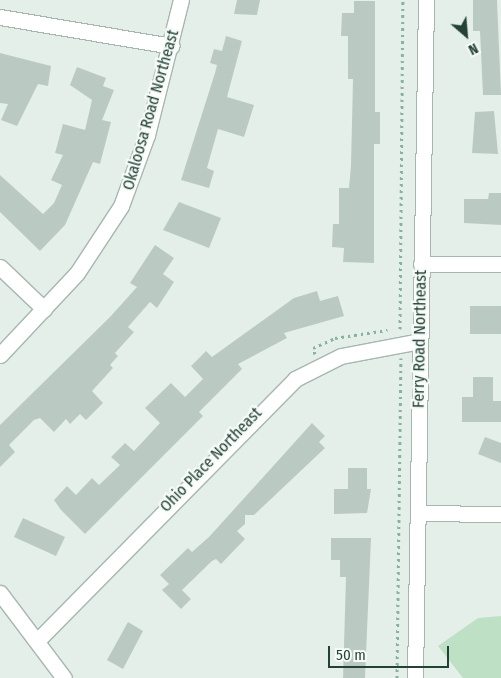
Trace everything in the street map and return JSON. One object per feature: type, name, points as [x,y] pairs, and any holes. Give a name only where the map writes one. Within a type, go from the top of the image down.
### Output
[{"type":"street","name":"Okaloosa Road Northeast","points":[[0,355],[77,273],[121,206],[172,46],[181,0]]},
{"type":"street","name":"Ferry Road Northeast","points":[[416,678],[426,0]]},
{"type":"street","points":[[0,17],[172,46]]},
{"type":"street","points":[[421,264],[501,264]]},
{"type":"street","points":[[0,267],[44,308]]},
{"type":"street","name":"Ohio Place Northeast","points":[[38,640],[294,379],[341,356],[420,341]]},
{"type":"street","points":[[418,513],[501,514]]},
{"type":"street","points":[[0,593],[38,640],[64,678]]},
{"type":"green space","points":[[501,616],[501,678],[463,678],[438,646],[478,618]]},
{"type":"building","points":[[237,0],[260,0],[257,15],[234,14]]},
{"type":"building","points":[[473,0],[497,0],[501,95],[483,95],[480,31],[473,31]]},
{"type":"building","points":[[354,1],[375,1],[375,112],[380,112],[380,144],[374,144],[374,263],[343,262],[344,248],[332,247],[333,224],[339,224],[339,188],[349,188],[353,79],[348,79],[348,36],[341,36],[342,13],[354,13]]},
{"type":"building","points":[[226,36],[242,41],[227,97],[254,105],[244,137],[218,129],[207,168],[214,171],[209,188],[181,180],[215,73],[217,65],[210,63],[214,49],[222,51]]},
{"type":"building","points":[[0,53],[51,66],[48,86],[38,84],[17,126],[1,120],[8,104],[0,103]]},
{"type":"building","points":[[77,67],[106,78],[103,86],[114,90],[102,120],[111,122],[100,164],[93,162],[65,225],[40,251],[0,212],[0,175],[43,214],[54,203],[62,185],[51,180],[63,155],[55,153],[63,124],[85,130],[92,100],[70,85]]},
{"type":"building","points":[[494,111],[498,154],[472,153],[475,112]]},
{"type":"building","points":[[489,193],[501,193],[501,225],[464,223],[464,199],[488,199]]},
{"type":"building","points":[[179,202],[221,218],[209,248],[163,230]]},
{"type":"building","points":[[155,245],[174,258],[163,274],[174,282],[157,308],[150,302],[128,327],[134,332],[115,353],[118,356],[110,365],[113,368],[92,391],[103,403],[86,420],[80,414],[70,424],[66,419],[54,432],[40,418],[34,420],[9,445],[15,452],[0,467],[0,425],[110,317],[137,287],[130,283]]},
{"type":"building","points":[[317,291],[320,301],[338,296],[344,316],[284,333],[287,338],[238,364],[242,369],[199,412],[203,416],[85,534],[61,510],[54,500],[67,486],[76,495],[92,478],[99,485],[120,465],[111,457],[125,443],[134,451],[160,423],[145,408],[171,383],[185,397],[203,379],[191,366],[206,351],[212,357],[294,298]]},
{"type":"building","points":[[470,306],[501,306],[501,334],[470,334]]},
{"type":"building","points":[[473,377],[493,377],[493,401],[501,401],[501,422],[462,422],[462,397],[473,397]]},
{"type":"building","points":[[312,423],[325,436],[319,442],[325,448],[254,515],[245,515],[245,524],[237,531],[245,539],[221,564],[216,559],[212,561],[182,590],[191,599],[181,609],[162,590],[169,584],[160,575],[188,548],[192,552],[209,537]]},
{"type":"building","points":[[485,437],[501,443],[501,463],[478,454]]},
{"type":"building","points":[[348,468],[367,468],[367,489],[371,489],[367,513],[334,514],[334,489],[348,489]]},
{"type":"building","points":[[23,518],[65,537],[56,556],[14,537]]},
{"type":"building","points":[[331,538],[371,538],[365,678],[343,678],[346,577],[340,577],[340,560],[331,560]]},
{"type":"building","points":[[128,622],[143,631],[123,669],[107,660]]}]
